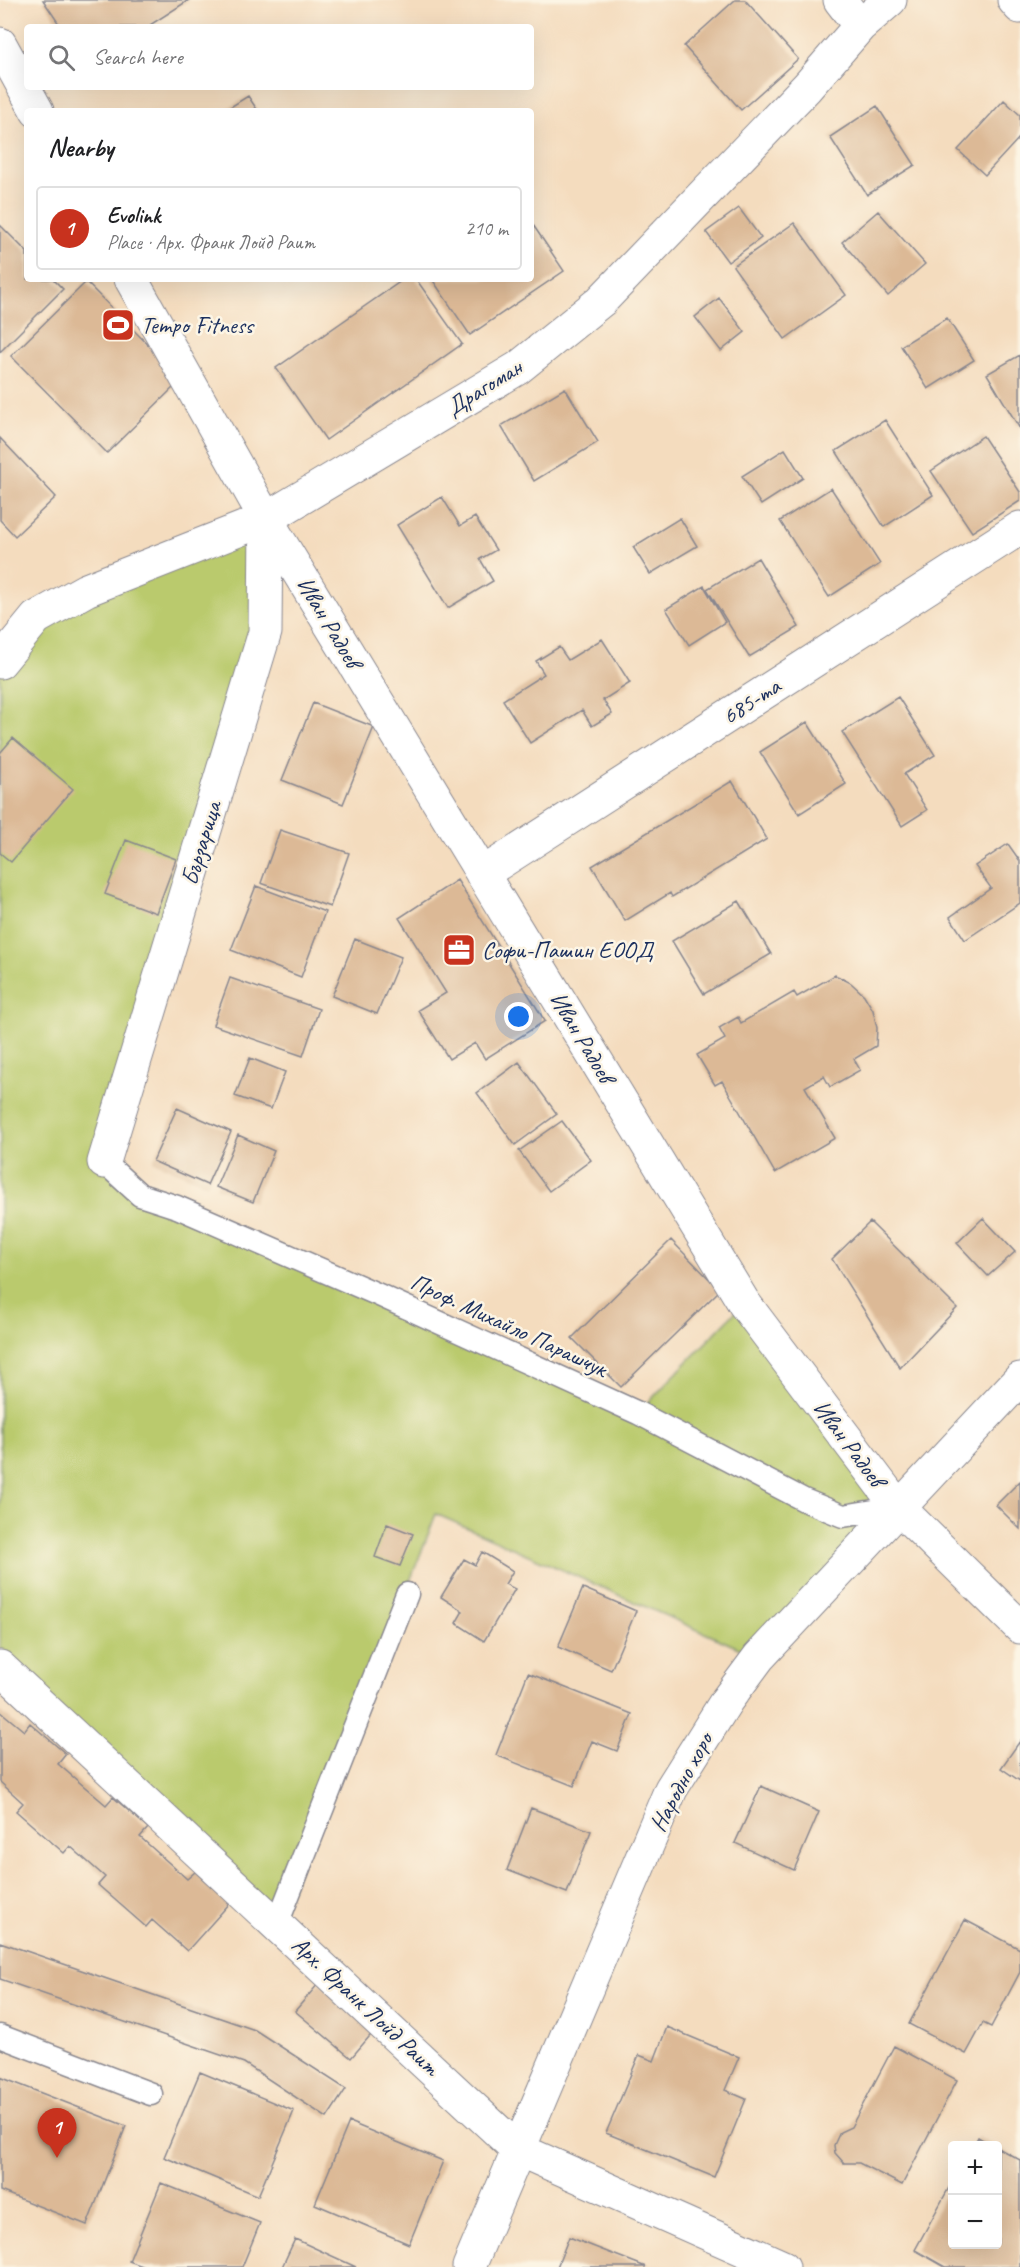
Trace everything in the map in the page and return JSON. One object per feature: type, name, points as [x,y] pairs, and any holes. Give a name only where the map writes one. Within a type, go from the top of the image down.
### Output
[{"type":"street","points":[[840,0],[860,26]]},
{"type":"street","name":"Драгоман","points":[[0,662],[36,618],[86,590],[266,519],[518,368],[601,301],[807,87],[860,26],[890,0]]},
{"type":"street","points":[[1014,0],[1020,7]]},
{"type":"street","points":[[0,44],[24,87]]},
{"type":"street","points":[[25,90],[35,108]]},
{"type":"street","name":"Иван Радоев","points":[[133,282],[266,519],[744,1303],[898,1507],[1020,1627]]},
{"type":"street","name":"Бързарица","points":[[104,1162],[265,632],[266,519]]},
{"type":"street","name":"685-та","points":[[482,874],[1020,528]]},
{"type":"street","name":"Народно хоро","points":[[470,2267],[671,1789],[727,1700],[759,1657],[1020,1379]]},
{"type":"street","name":"Арх. Франк Лойд Раит","points":[[0,1666],[518,2149],[783,2267]]},
{"type":"lane","name":"Проф. Михайло Парашчук","points":[[104,1162],[140,1195],[177,1207],[379,1295],[627,1408],[804,1500],[843,1516],[898,1507]]},
{"type":"lane","points":[[277,1924],[407,1594]]},
{"type":"lane","points":[[0,2036],[151,2094]]},
{"type":"green space","points":[[266,519],[265,632],[104,1162],[140,1195],[638,1413],[744,1303],[898,1507],[759,1657],[436,1514],[277,1924],[0,1667],[0,662],[36,618]]},
{"type":"building","points":[[43,0],[189,0],[152,24],[59,24]]},
{"type":"building","points":[[735,0],[745,0],[798,59],[741,110],[684,46]]},
{"type":"building","points":[[248,96],[256,108],[229,108]]},
{"type":"building","points":[[1004,100],[1020,115],[1020,137],[985,175],[958,150]]},
{"type":"building","points":[[877,106],[915,165],[867,195],[830,137]]},
{"type":"building","points":[[739,208],[761,238],[728,262],[706,232]]},
{"type":"building","points":[[878,211],[925,264],[888,296],[842,242]]},
{"type":"building","points":[[794,223],[846,295],[785,339],[733,266]]},
{"type":"building","points":[[0,225],[24,249],[24,282],[56,282],[63,289],[0,352]]},
{"type":"building","points":[[534,226],[564,271],[470,335],[434,282],[534,282]]},
{"type":"building","points":[[86,282],[182,379],[107,453],[11,356]]},
{"type":"building","points":[[400,282],[418,282],[462,344],[326,440],[276,368]]},
{"type":"building","points":[[719,298],[745,332],[721,351],[695,317]]},
{"type":"building","points":[[947,318],[974,360],[928,389],[901,346]]},
{"type":"building","points":[[1020,355],[1020,429],[987,374]]},
{"type":"building","points":[[565,388],[598,442],[534,481],[501,426]]},
{"type":"building","points":[[885,420],[933,495],[884,527],[836,451]]},
{"type":"building","points":[[983,436],[1020,492],[1020,501],[972,532],[931,471]]},
{"type":"building","points":[[0,438],[56,497],[15,536],[0,520]]},
{"type":"building","points":[[785,449],[803,478],[761,505],[742,476]]},
{"type":"building","points":[[831,488],[880,564],[829,597],[780,521]]},
{"type":"building","points":[[442,497],[460,526],[475,517],[496,550],[480,559],[493,581],[448,608],[397,525]]},
{"type":"building","points":[[680,518],[697,546],[650,574],[633,547]]},
{"type":"building","points":[[758,558],[799,627],[749,657],[707,589]]},
{"type":"building","points":[[704,586],[725,622],[689,645],[666,609]]},
{"type":"building","points":[[602,639],[630,683],[603,700],[612,714],[592,726],[582,710],[530,743],[503,700],[544,674],[536,661],[559,647],[568,660]]},
{"type":"building","points":[[898,697],[935,755],[904,774],[927,810],[902,826],[842,732]]},
{"type":"building","points":[[313,703],[374,727],[343,804],[282,780]]},
{"type":"building","points":[[807,722],[846,784],[799,814],[760,752]]},
{"type":"building","points":[[13,738],[73,789],[11,862],[0,853],[0,753]]},
{"type":"building","points":[[732,781],[767,839],[672,897],[670,893],[625,921],[592,866]]},
{"type":"building","points":[[280,830],[349,853],[330,907],[261,883]]},
{"type":"building","points":[[126,840],[176,859],[156,913],[105,894]]},
{"type":"building","points":[[1008,844],[1020,861],[1020,903],[965,940],[950,917],[991,888],[975,866]]},
{"type":"building","points":[[457,880],[545,1021],[485,1059],[475,1043],[449,1059],[418,1010],[446,993],[399,918]]},
{"type":"building","points":[[256,886],[325,912],[301,977],[231,950]]},
{"type":"building","points":[[739,901],[771,954],[704,994],[672,941]]},
{"type":"building","points":[[355,939],[401,957],[377,1014],[332,996]]},
{"type":"building","points":[[835,975],[851,983],[864,995],[873,1010],[877,1028],[876,1046],[854,1059],[860,1070],[830,1087],[824,1076],[805,1087],[835,1138],[775,1173],[722,1081],[715,1085],[697,1055],[725,1039],[719,1028],[738,1017],[741,1023],[794,992],[797,997]]},
{"type":"building","points":[[230,978],[319,1009],[303,1056],[213,1025]]},
{"type":"building","points":[[250,1058],[285,1072],[271,1109],[235,1096]]},
{"type":"building","points":[[519,1062],[557,1114],[515,1145],[477,1093]]},
{"type":"building","points":[[177,1108],[231,1132],[207,1185],[153,1161]]},
{"type":"building","points":[[562,1121],[591,1160],[549,1191],[519,1151]]},
{"type":"building","points":[[238,1135],[274,1151],[253,1202],[216,1187]]},
{"type":"building","points":[[983,1218],[1015,1252],[988,1276],[957,1243]]},
{"type":"building","points":[[870,1222],[957,1308],[900,1368],[832,1259]]},
{"type":"building","points":[[671,1240],[720,1290],[621,1387],[572,1338]]},
{"type":"building","points":[[1020,1481],[1020,1529],[996,1505]]},
{"type":"building","points":[[387,1524],[413,1534],[400,1566],[375,1557]]},
{"type":"building","points":[[482,1552],[513,1571],[505,1584],[515,1589],[484,1641],[456,1623],[463,1611],[441,1597],[464,1559],[475,1565]]},
{"type":"building","points":[[583,1588],[636,1611],[611,1670],[558,1647]]},
{"type":"building","points":[[528,1673],[632,1714],[617,1751],[592,1741],[574,1786],[496,1755]]},
{"type":"building","points":[[0,1711],[24,1731],[30,1723],[66,1754],[58,1764],[106,1805],[113,1797],[148,1828],[140,1837],[187,1879],[195,1872],[230,1903],[187,1951],[152,1920],[146,1927],[98,1885],[105,1877],[70,1846],[64,1853],[16,1811],[23,1803],[0,1782]]},
{"type":"building","points":[[1020,1741],[1020,1781],[1001,1768]]},
{"type":"building","points":[[761,1786],[819,1812],[794,1870],[735,1843]]},
{"type":"building","points":[[531,1808],[591,1831],[567,1893],[507,1870]]},
{"type":"building","points":[[965,1920],[1020,1949],[1020,1972],[991,2027],[983,2023],[966,2054],[909,2024]]},
{"type":"building","points":[[0,1942],[255,2030],[346,2089],[327,2118],[244,2063],[0,1979]]},
{"type":"building","points":[[319,1983],[375,2030],[351,2058],[295,2011]]},
{"type":"building","points":[[667,2027],[739,2057],[725,2090],[746,2099],[714,2177],[606,2133],[639,2055],[654,2061]]},
{"type":"building","points":[[894,2046],[957,2080],[902,2185],[859,2163],[844,2163],[835,2153],[834,2145],[840,2132],[851,2127]]},
{"type":"building","points":[[200,2072],[294,2111],[258,2196],[164,2157]]},
{"type":"building","points":[[0,2077],[126,2126],[87,2225],[0,2191]]},
{"type":"building","points":[[349,2122],[443,2161],[409,2244],[315,2204]]},
{"type":"building","points":[[1002,2150],[1020,2160],[1020,2267],[945,2267],[915,2250],[948,2189],[948,2249],[1002,2249]]},
{"type":"building","points":[[161,2183],[260,2223],[242,2267],[145,2267],[129,2261]]},
{"type":"building","points":[[569,2237],[646,2267],[557,2267]]},
{"type":"building","points":[[295,2239],[356,2267],[282,2267]]},
{"type":"place","name":"Tempo Fitness","points":[[118,325]]},
{"type":"place","name":"Софи-Пашин ЕООД","points":[[459,950]]},
{"type":"place","name":"Evolink","points":[[57,2158]]}]
